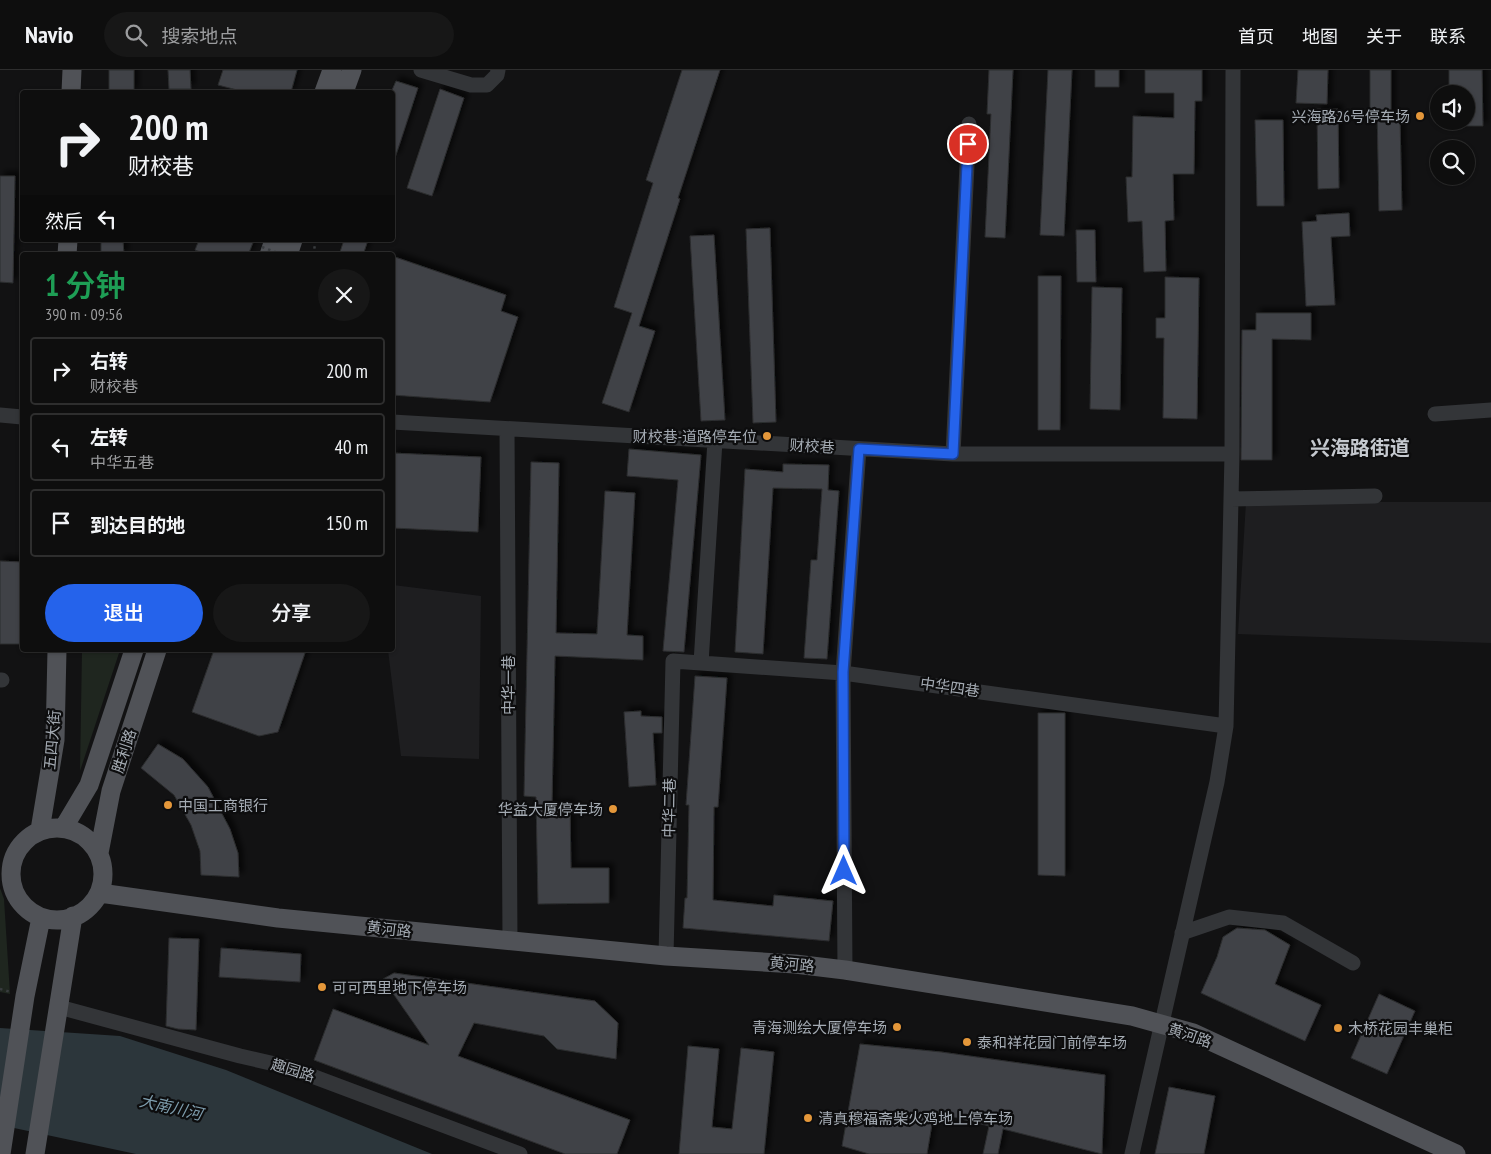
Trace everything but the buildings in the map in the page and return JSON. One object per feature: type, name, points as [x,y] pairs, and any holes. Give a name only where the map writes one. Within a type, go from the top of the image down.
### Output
[{"type":"main road","points":[[71,90],[72,70]]},
{"type":"main road","points":[[325,90],[332,70]]},
{"type":"main road","points":[[345,90],[352,70]]},
{"type":"main road","name":"五四大街","points":[[40,830],[55,740],[57,652]]},
{"type":"main road","name":"胜利路","points":[[64,827],[89,785],[133,652]]},
{"type":"main road","name":"胜利路","points":[[99,853],[111,791],[156,652]]},
{"type":"main road","points":[[64,827],[83,835],[99,853],[103,869],[100,893],[88,909],[80,915],[57,921],[41,918],[28,912],[17,900],[5,878],[13,856],[22,842],[40,830],[64,827]]},
{"type":"main road","name":"黄河路","points":[[100,893],[278,918],[666,956],[795,964],[845,970],[1132,1016],[1193,1033],[1456,1154]]},
{"type":"main road","points":[[36,1150],[73,916]]},
{"type":"main road","points":[[2,1150],[22,1013],[41,918]]},
{"type":"street","points":[[421,70],[471,85],[487,86],[497,75],[498,70]]},
{"type":"street","points":[[1132,1154],[1217,782],[1226,726],[1232,454],[1233,70]]},
{"type":"street","points":[[953,454],[969,124]]},
{"type":"street","points":[[1435,414],[1491,410]]},
{"type":"street","points":[[0,415],[20,417]]},
{"type":"street","name":"财校巷","points":[[395,422],[953,454],[1232,454]]},
{"type":"street","name":"中华一巷","points":[[507,429],[510,940]]},
{"type":"street","points":[[700,663],[715,441]]},
{"type":"street","points":[[845,970],[843,672],[859,449]]},
{"type":"street","points":[[1231,499],[1375,496]]},
{"type":"street","name":"中华四巷","points":[[673,660],[843,672],[1226,726]]},
{"type":"street","name":"中华二巷","points":[[666,956],[673,660]]},
{"type":"street","points":[[1182,933],[1229,916],[1283,923],[1353,963]]},
{"type":"street","name":"趣园路","points":[[58,1013],[288,1066],[520,1154]]},
{"type":"shaded area","points":[[1246,502],[1491,502],[1491,643],[1238,634]]},
{"type":"shaded area","points":[[395,585],[481,596],[479,759],[401,756],[388,652],[395,652]]},
{"type":"shaded area","points":[[82,652],[119,652],[80,771]]},
{"type":"shaded area","points":[[0,888],[4,899],[10,994],[0,992]]},
{"type":"water","name":"大南川河","points":[[0,1028],[120,1036],[226,1070],[432,1154],[136,1154],[0,1125]]},
{"type":"place","name":"兴海路26号停车场","points":[[1420,116]]},
{"type":"place","name":"财校巷-道路停车位","points":[[767,436]]},
{"type":"place","name":"中国工商银行","points":[[168,805]]},
{"type":"place","name":"华益大厦停车场","points":[[613,809]]},
{"type":"place","name":"可可西里地下停车场","points":[[322,987]]},
{"type":"place","name":"青海测绘大厦停车场","points":[[897,1027]]},
{"type":"place","name":"木桥花园丰巢柜","points":[[1338,1028]]},
{"type":"place","name":"泰和祥花园门前停车场","points":[[967,1042]]},
{"type":"place","name":"清真穆福斋柴火鸡地上停车场","points":[[808,1118]]},
{"type":"district","name":"兴海路街道","points":[[1360,448]]},
{"type":"route","points":[[844,871],[843,672],[859,449],[953,454],[968,144]]}]
